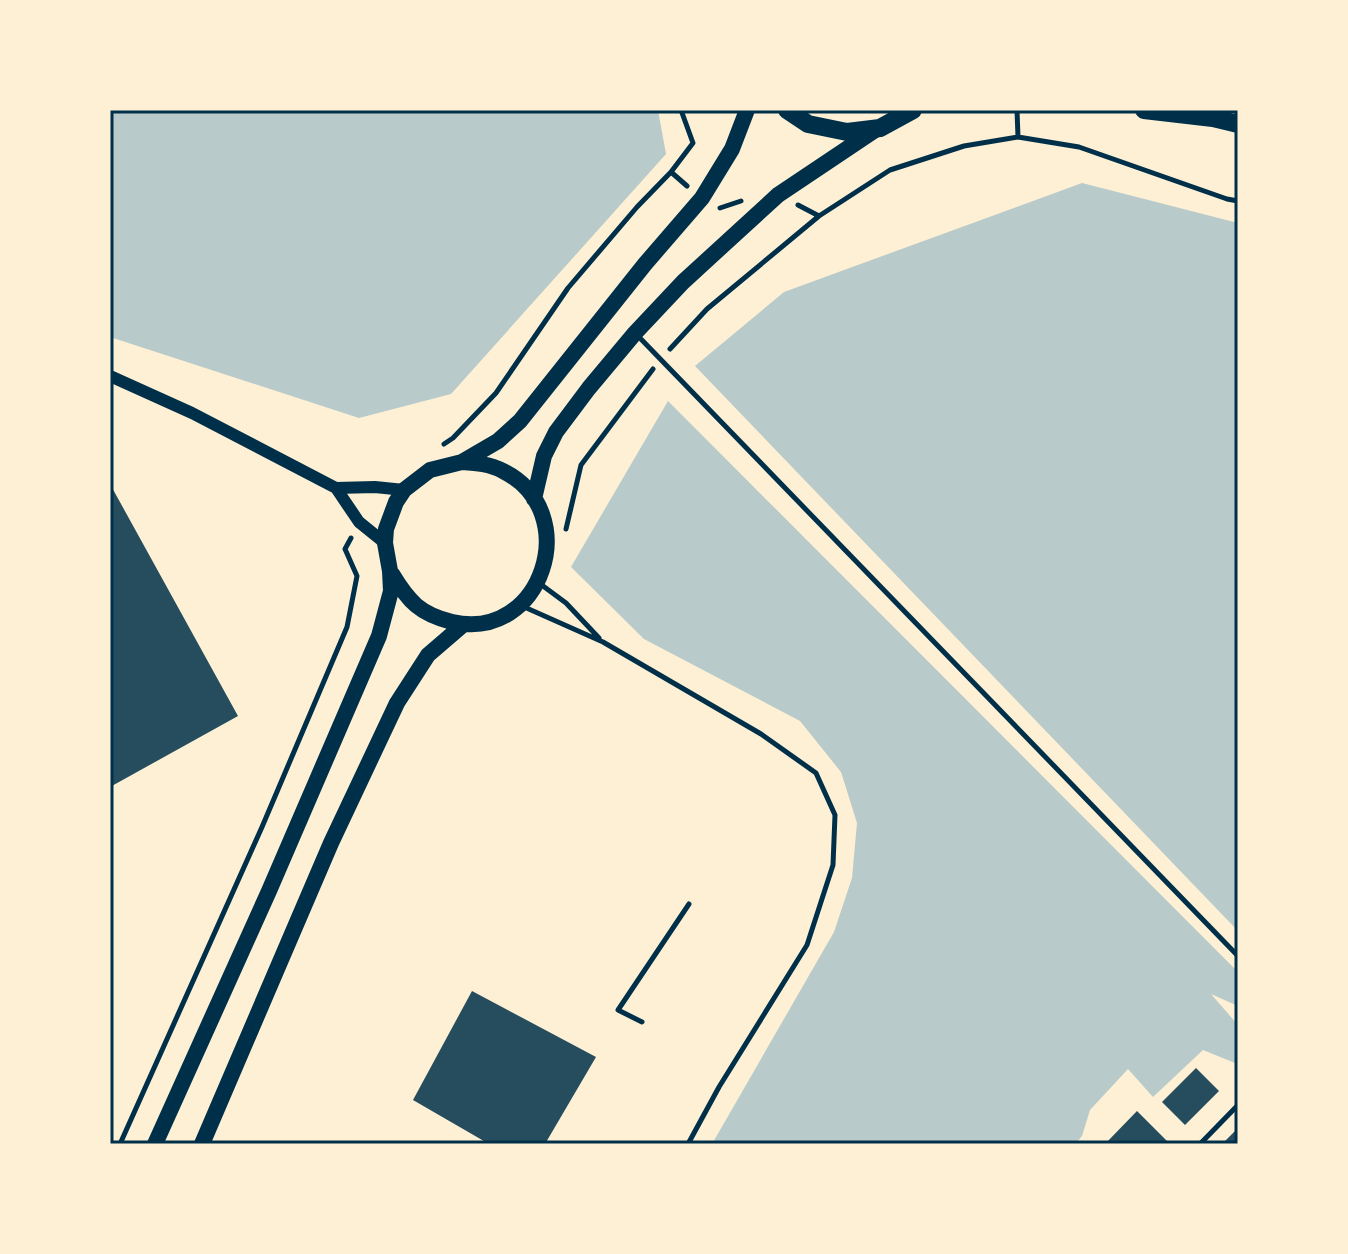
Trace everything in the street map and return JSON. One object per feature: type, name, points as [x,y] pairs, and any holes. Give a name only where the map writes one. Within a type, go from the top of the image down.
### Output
[{"type":"highway","points":[[787,110],[808,124],[847,132],[880,128],[915,111]]},
{"type":"highway","points":[[1144,110],[1213,118]]},
{"type":"highway","points":[[1190,110],[1238,124]]},
{"type":"main road","points":[[155,1144],[379,636],[391,591],[385,543],[390,515],[404,490],[430,470],[462,462],[498,441],[520,421],[645,264],[702,198],[732,149],[747,110]]},
{"type":"main road","points":[[534,499],[544,456],[556,432],[635,333],[683,282],[778,195],[880,128]]},
{"type":"main road","points":[[390,571],[407,599],[433,617],[464,624],[484,623],[502,616],[530,595],[538,582],[548,549],[547,531],[534,499],[521,482],[503,470],[483,463],[462,462]]},
{"type":"main road","points":[[202,1144],[331,843],[397,703],[428,655],[464,624]]},
{"type":"street","points":[[110,376],[192,413],[336,488],[359,522],[385,543]]},
{"type":"street","points":[[336,488],[404,490]]},
{"type":"lane","points":[[635,333],[1238,956]]},
{"type":"lane","points":[[538,582],[566,603],[603,642]]},
{"type":"lane","points":[[519,605],[603,642],[761,734],[816,773],[835,815],[833,865],[807,945],[719,1087],[688,1144]]},
{"type":"lane","points":[[642,1022],[618,1010],[689,904]]},
{"type":"lane","points":[[1200,1144],[1238,1105]]},
{"type":"path","points":[[1017,110],[1018,137]]},
{"type":"path","points":[[564,536],[581,465],[660,359],[707,309],[808,225],[890,170],[964,146],[1018,137],[1079,147],[1238,201]]},
{"type":"shaded area","points":[[110,110],[658,110],[666,154],[451,394],[359,418],[110,337]]},
{"type":"shaded area","points":[[1082,183],[1238,223],[1238,931],[695,366],[784,292]]},
{"type":"shaded area","points":[[668,401],[1238,972],[1238,1006],[1211,994],[1238,1025],[1238,1059],[1235,1063],[1203,1050],[1153,1097],[1128,1069],[1090,1110],[1082,1136],[1075,1144],[712,1144],[834,932],[852,878],[857,823],[841,772],[800,721],[644,639],[571,567]]},
{"type":"building","points":[[110,484],[238,716],[110,787]]},
{"type":"building","points":[[472,991],[596,1057],[545,1144],[489,1144],[413,1100]]},
{"type":"building","points":[[1196,1068],[1219,1091],[1185,1125],[1162,1102]]},
{"type":"building","points":[[1137,1111],[1167,1141],[1164,1144],[1105,1144]]},
{"type":"building","points":[[1238,1128],[1238,1144],[1224,1142]]}]
